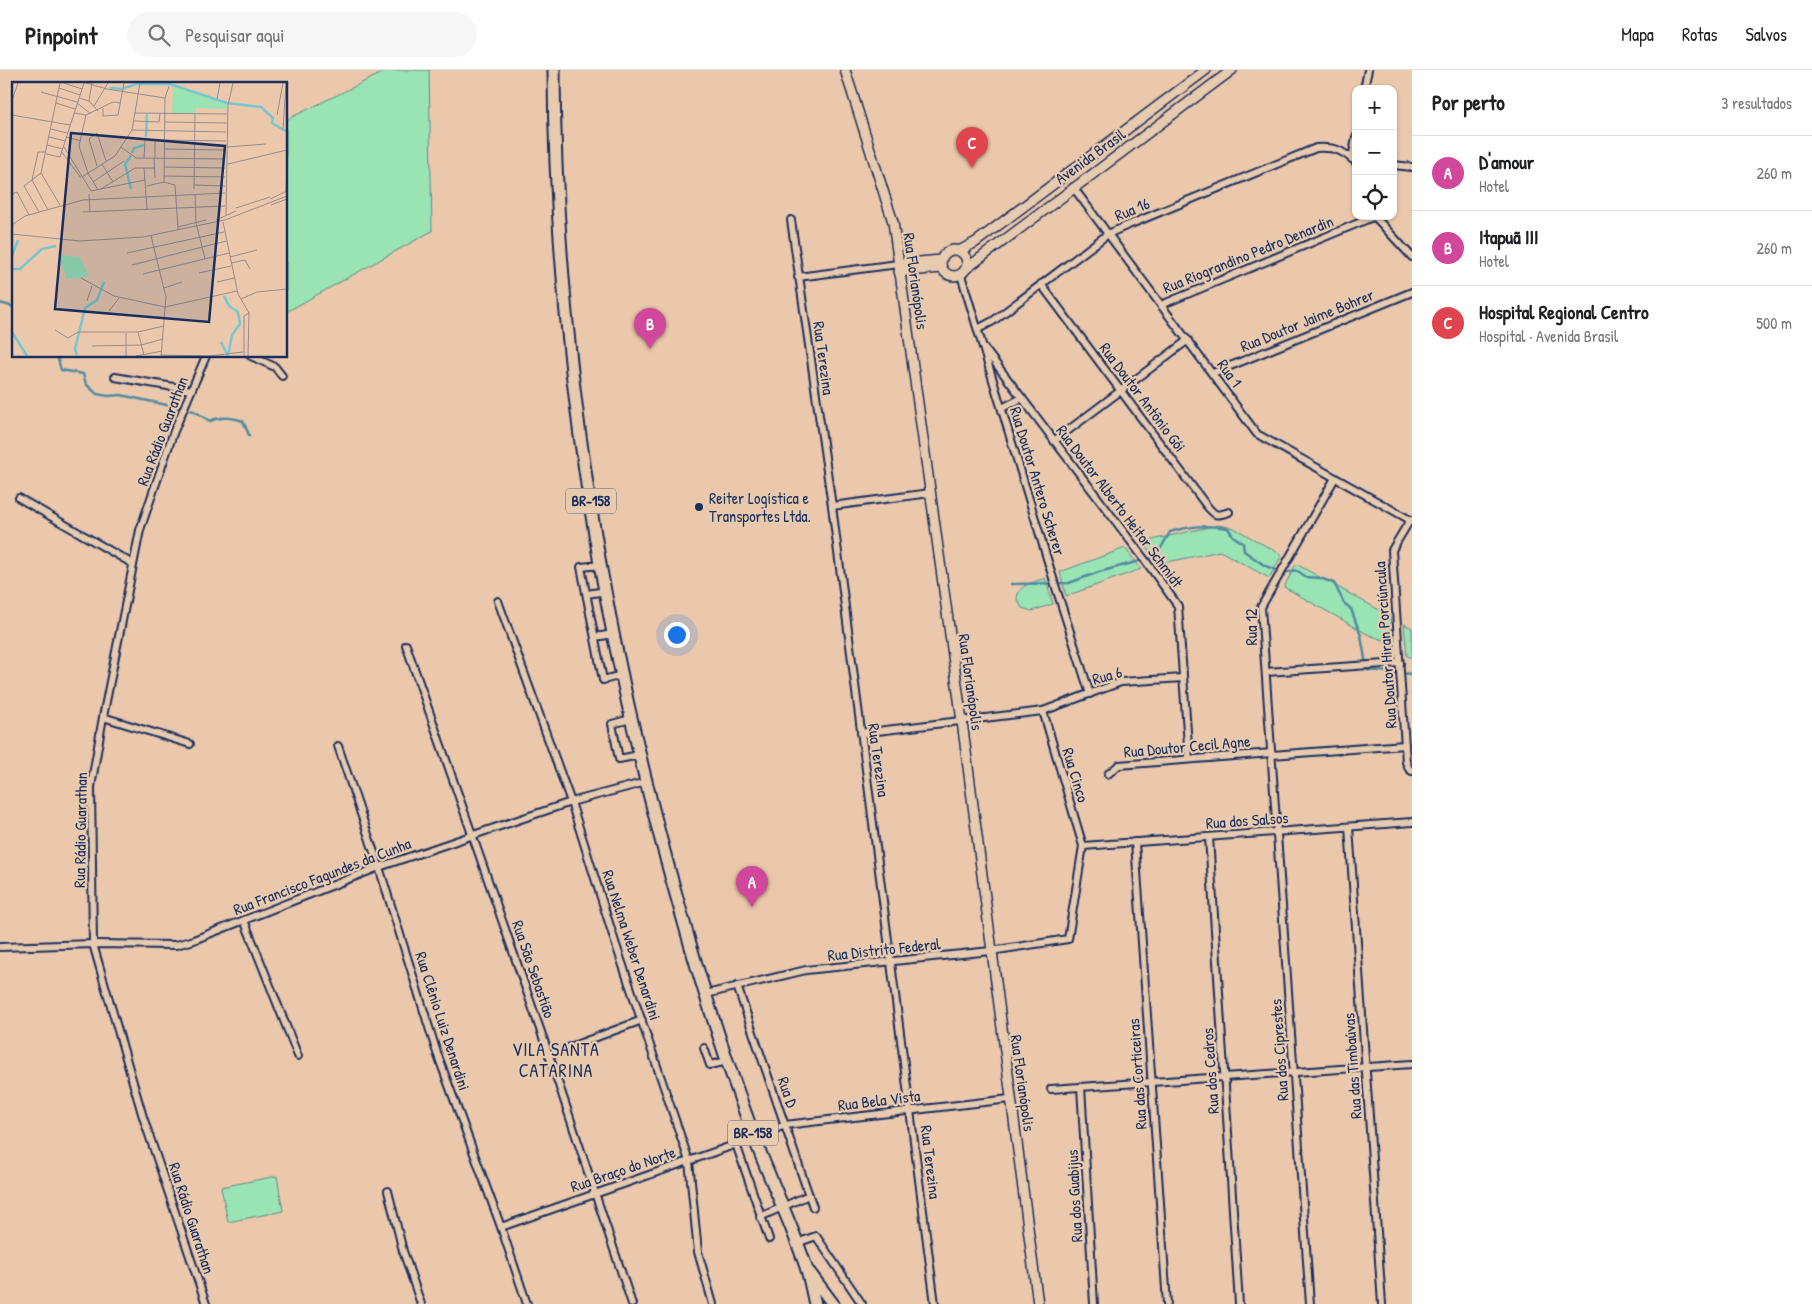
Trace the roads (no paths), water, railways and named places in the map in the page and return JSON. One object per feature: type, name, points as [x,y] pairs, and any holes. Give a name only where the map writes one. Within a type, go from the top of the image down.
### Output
[{"type":"highway","name":"BR-158","points":[[554,70],[556,153],[566,304],[576,396],[601,565],[631,719],[681,913],[706,994],[754,1138],[807,1269],[814,1304]]},
{"type":"highway","name":"BR-158","points":[[807,1269],[833,1304]]},
{"type":"street","name":"Rua Florianópolis","points":[[845,70],[890,212],[899,268],[962,721],[1038,1304]]},
{"type":"street","name":"Avenida Brasil","points":[[1206,70],[976,242],[961,250],[950,250],[944,254],[941,264],[945,274],[953,277],[964,271],[1073,187],[1232,70]]},
{"type":"street","points":[[1365,85],[1368,70]]},
{"type":"street","points":[[1102,148],[1110,160]]},
{"type":"street","name":"Rua 16","points":[[978,329],[993,321],[1108,234],[1316,148],[1337,149],[1352,159]]},
{"type":"street","points":[[1397,165],[1412,167]]},
{"type":"street","name":"Rua 1","points":[[1073,187],[1257,434],[1411,521]]},
{"type":"street","name":"Rua Terezina","points":[[791,220],[832,506],[935,1304]]},
{"type":"street","name":"Rua Riograndino Pedro Denardin","points":[[1161,304],[1366,220]]},
{"type":"street","points":[[1378,220],[1412,257]]},
{"type":"street","points":[[961,250],[966,255],[968,262],[964,271]]},
{"type":"street","name":"Avenida Brasil","points":[[899,268],[941,264]]},
{"type":"street","points":[[798,277],[899,268]]},
{"type":"street","name":"Rua Doutor Antero Scherer","points":[[964,271],[978,329],[1090,694]]},
{"type":"street","name":"Rua Doutor Antônio Gói","points":[[1041,284],[1215,515],[1219,516],[1229,512]]},
{"type":"street","name":"Rua Doutor Jaime Bohrer","points":[[1213,373],[1412,292]]},
{"type":"street","points":[[1054,441],[1188,340]]},
{"type":"street","name":"Rua Doutor Alberto Heitor Schmidt","points":[[984,348],[1178,606],[1189,758]]},
{"type":"street","name":"Rua Rádio Guarathan","points":[[205,358],[174,431],[140,530],[103,717],[92,787],[93,944],[143,1117],[206,1304]]},
{"type":"street","points":[[255,358],[275,367],[282,376]]},
{"type":"street","points":[[115,377],[191,390]]},
{"type":"street","points":[[1002,408],[1022,398]]},
{"type":"street","name":"Rua 12","points":[[1274,794],[1262,607],[1335,478]]},
{"type":"street","points":[[832,506],[930,493]]},
{"type":"street","points":[[19,498],[133,564]]},
{"type":"street","name":"Rua Doutor Hiran Porciúncula","points":[[1411,521],[1392,550],[1406,762],[1412,771]]},
{"type":"street","points":[[601,565],[582,567],[586,594],[604,680],[622,676]]},
{"type":"street","points":[[586,594],[606,591]]},
{"type":"street","name":"Rua Nelma Weber Denardini","points":[[498,600],[571,802],[615,942],[689,1161],[698,1252],[713,1304]]},
{"type":"street","points":[[595,637],[614,634]]},
{"type":"street","name":"Rua São Sebastião","points":[[406,645],[550,1055],[594,1194],[632,1304]]},
{"type":"street","points":[[1266,672],[1400,662]]},
{"type":"street","name":"Rua 6","points":[[861,733],[1043,711],[1121,682],[1183,678]]},
{"type":"street","name":"Rua Cinco","points":[[1043,711],[1083,846]]},
{"type":"street","points":[[103,717],[190,744]]},
{"type":"street","points":[[631,719],[612,724],[619,759],[639,755]]},
{"type":"street","name":"Rua Doutor Cecil Agne","points":[[1108,774],[1119,765],[1181,761],[1189,758],[1405,745]]},
{"type":"street","name":"Rua Clênio Luiz Denardini","points":[[338,746],[379,867],[437,1053],[501,1227],[527,1304]]},
{"type":"street","name":"Rua Francisco Fagundes da Cunha","points":[[0,947],[93,944],[176,945],[379,867],[571,802],[646,782]]},
{"type":"street","name":"Rua dos Ciprestes","points":[[1274,794],[1310,1304]]},
{"type":"street","name":"Rua dos Salsos","points":[[1083,846],[1412,822]]},
{"type":"street","name":"Rua das Timbaúvas","points":[[1349,827],[1382,1304]]},
{"type":"street","name":"Rua dos Cedros","points":[[1209,837],[1239,1304]]},
{"type":"street","name":"Rua das Corticeiras","points":[[1135,842],[1167,1304]]},
{"type":"street","name":"Rua Distrito Federal","points":[[706,994],[806,970],[991,951],[1068,939],[1083,846]]},
{"type":"street","points":[[244,920],[298,1056]]},
{"type":"street","name":"Rua D","points":[[737,986],[813,1207]]},
{"type":"street","points":[[550,1055],[642,1020]]},
{"type":"street","points":[[704,1048],[710,1065],[728,1061]]},
{"type":"street","points":[[1051,1089],[1412,1064]]},
{"type":"street","name":"Rua dos Guabijus","points":[[1082,1087],[1094,1304]]},
{"type":"street","name":"Rua Bela Vista","points":[[754,1138],[785,1125],[1010,1099]]},
{"type":"street","name":"Rua Braço do Norte","points":[[501,1227],[754,1138]]},
{"type":"street","points":[[736,1144],[768,1239]]},
{"type":"street","points":[[388,1191],[403,1250],[421,1304]]},
{"type":"street","points":[[760,1217],[809,1194]]},
{"type":"street","points":[[797,1243],[816,1236],[862,1304]]},
{"type":"waterway","points":[[0,303],[12,306]]},
{"type":"waterway","points":[[58,358],[61,370],[83,374],[86,384],[97,394],[108,396],[121,395],[194,411],[210,421],[222,418],[243,421],[249,435]]},
{"type":"waterway","points":[[1011,584],[1069,583],[1099,572],[1151,558],[1158,553],[1170,532],[1184,528],[1228,528],[1233,536],[1243,543],[1244,551],[1264,565],[1284,574],[1296,571],[1305,577],[1320,578],[1334,583],[1344,603],[1351,609],[1361,636],[1367,670],[1412,674]]},
{"type":"place","name":"Hospital Regional Centro","points":[[972,168]]},
{"type":"place","name":"Itapuã III","points":[[650,349]]},
{"type":"place","name":"Reiter Logística e Transportes Ltda.","points":[[699,507]]},
{"type":"place","name":"D'amour","points":[[752,907]]},
{"type":"district","name":"VILA SANTA CATARINA","points":[[556,1060]]}]
